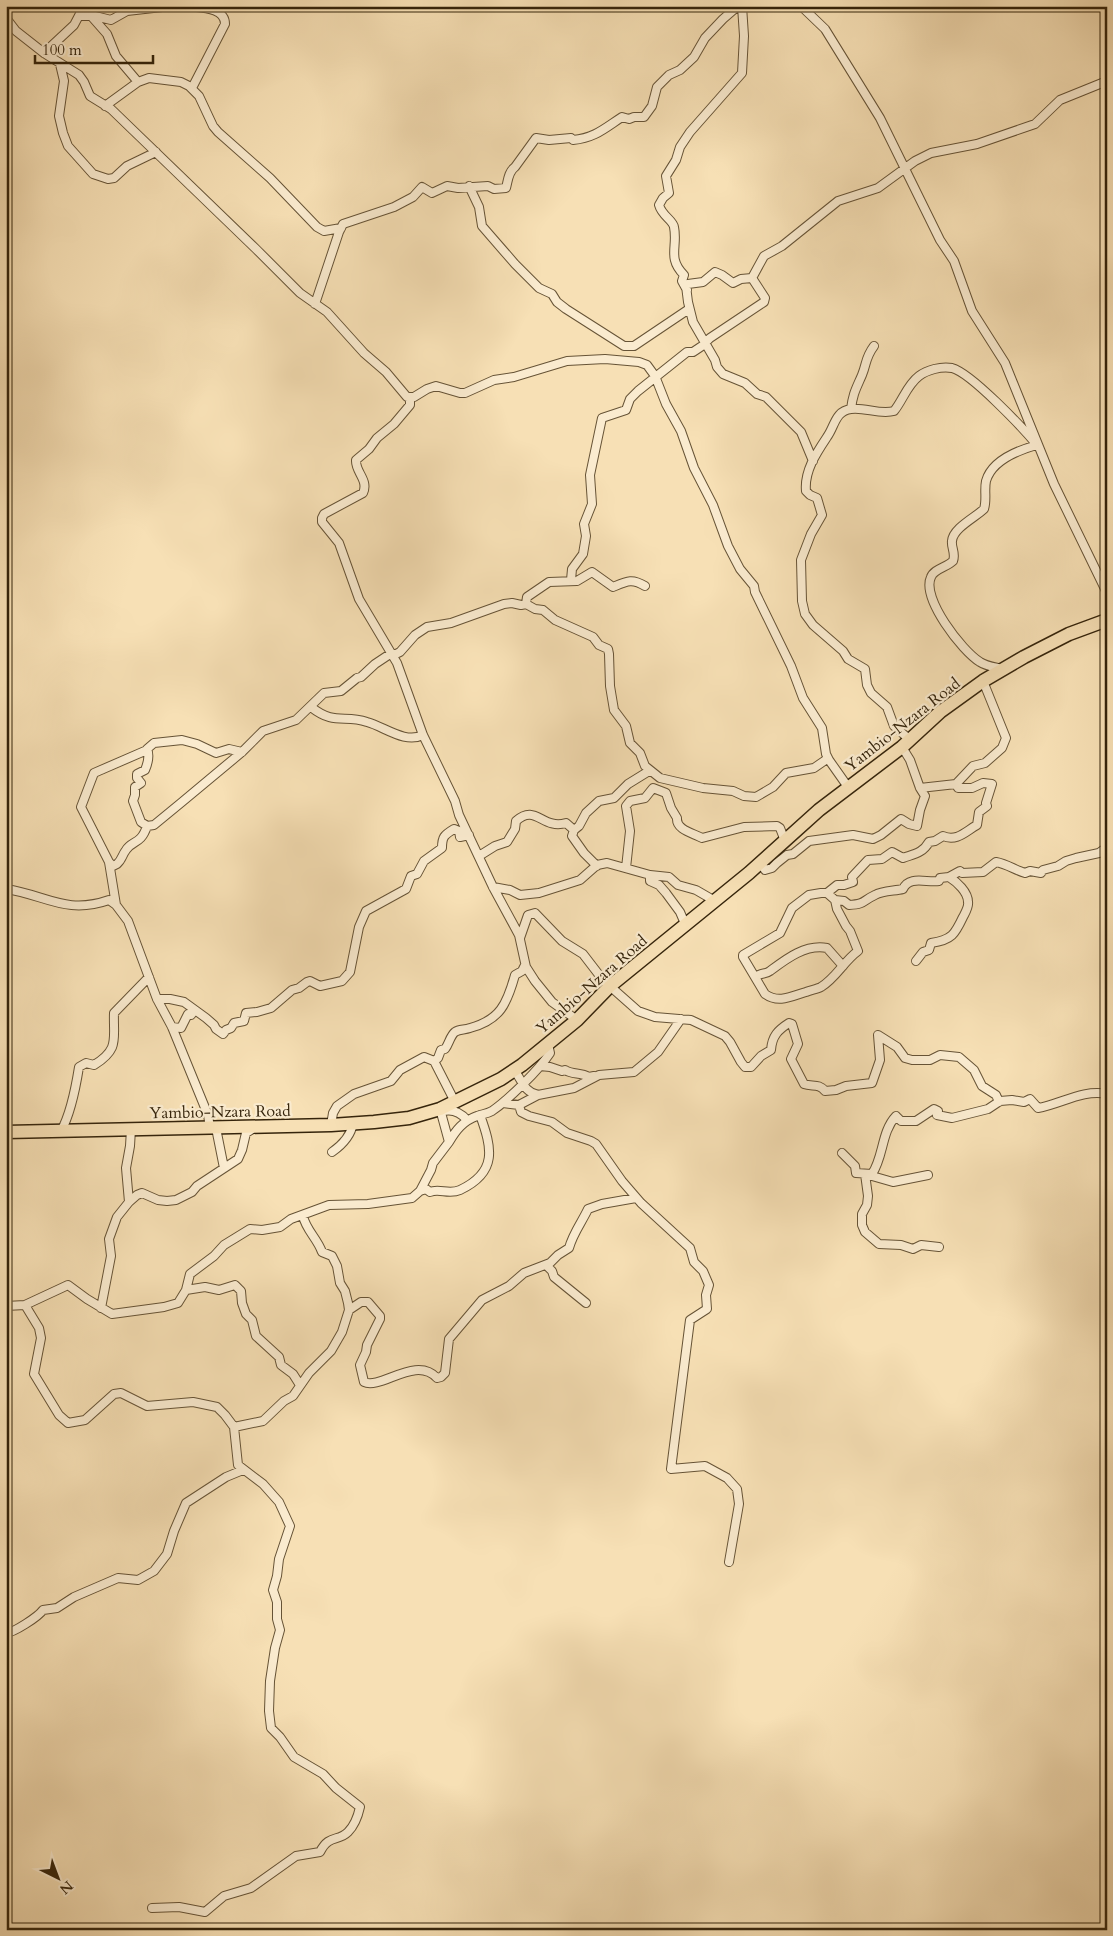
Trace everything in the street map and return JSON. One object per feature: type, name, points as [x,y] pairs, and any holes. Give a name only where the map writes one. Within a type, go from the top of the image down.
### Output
[{"type":"main road","name":"Yambio-Nzara Road","points":[[6,1132],[331,1125],[409,1118],[441,1111],[514,1070],[535,1065],[548,1044],[577,1020],[610,986],[686,926],[819,810],[906,743],[940,712],[1002,669],[1054,642],[1107,620]]},
{"type":"street","points":[[44,53],[74,25],[84,6]]},
{"type":"street","points":[[80,16],[111,20],[132,10],[171,6]]},
{"type":"street","points":[[187,6],[215,11],[222,14],[225,18],[225,24],[192,88]]},
{"type":"street","points":[[105,106],[138,82],[149,78],[181,82],[192,88],[199,96],[213,126],[218,132],[270,178],[317,227],[324,231],[340,228],[347,222],[394,207],[413,197],[422,187],[432,193],[447,186],[458,188],[488,186],[494,189],[506,188],[508,177],[512,170],[536,138],[549,140],[582,139],[602,132],[622,117],[629,119],[646,116],[654,101],[657,87],[669,75],[680,70],[694,58],[705,38],[738,6]]},
{"type":"street","points":[[687,290],[682,281],[684,275],[678,270],[673,255],[676,242],[674,227],[671,221],[665,217],[660,205],[663,198],[669,193],[666,176],[676,160],[680,147],[690,132],[742,73],[744,36],[742,6]]},
{"type":"street","points":[[801,6],[817,20],[829,36],[880,118],[940,240],[954,261],[972,311],[1005,362],[1054,484],[1107,593]]},
{"type":"street","points":[[92,17],[107,34],[116,56],[138,82]]},
{"type":"street","points":[[6,18],[16,31],[44,53],[79,75],[89,95],[111,109],[300,293],[327,312],[364,353],[386,372],[397,387],[410,398],[410,405],[394,424],[377,438],[369,449],[356,460],[356,464],[365,482],[363,493],[324,514],[322,518],[324,526],[340,546],[359,598],[393,655],[423,736],[455,801],[459,815],[493,888],[520,938],[525,965],[552,1002],[577,1020]]},
{"type":"street","points":[[60,64],[64,81],[59,116],[63,133],[68,146],[93,174],[108,179],[114,178],[127,166],[156,152]]},
{"type":"street","points":[[752,278],[764,256],[782,246],[838,201],[878,188],[915,161],[931,153],[977,144],[1036,124],[1060,100],[1107,81]]},
{"type":"street","points":[[469,186],[480,212],[482,226],[515,264],[539,288],[552,294],[557,302],[566,309],[624,346],[634,346],[689,309]]},
{"type":"street","points":[[315,304],[340,228]]},
{"type":"street","points":[[752,278],[741,279],[733,283],[715,272],[703,282],[688,284],[689,309],[693,322],[706,343],[717,367],[723,374],[745,382],[757,394],[764,395],[801,432],[813,461]]},
{"type":"street","points":[[571,580],[572,569],[583,554],[586,536],[584,524],[592,504],[590,475],[601,419],[626,410],[632,397],[655,376],[687,352],[693,352],[710,338],[764,302],[766,298],[752,278]]},
{"type":"street","points":[[851,409],[855,388],[862,375],[866,357],[874,346]]},
{"type":"street","points":[[410,398],[427,388],[436,386],[466,393],[486,382],[514,377],[567,361],[605,360],[639,362],[648,365],[681,431],[694,468],[713,505],[728,546],[740,569],[754,586],[755,592],[791,666],[803,698],[822,728],[826,754],[848,787]]},
{"type":"street","points":[[760,862],[765,870],[772,868],[777,862],[787,855],[793,854],[809,841],[853,836],[873,839],[902,820],[917,826],[925,796],[920,788],[906,743],[894,726],[887,707],[871,693],[867,685],[865,668],[848,659],[843,651],[813,625],[805,614],[802,601],[801,560],[811,534],[822,515],[817,498],[806,491],[807,481],[813,461],[836,418],[840,413],[851,409],[891,412],[919,376],[934,369],[952,368],[962,372],[974,382],[1023,428],[1038,445]]},
{"type":"street","points":[[1002,669],[980,663],[960,645],[936,606],[930,578],[934,572],[953,561],[952,541],[954,537],[967,522],[984,509],[986,481],[994,469],[1007,457],[1038,445]]},
{"type":"street","points":[[526,604],[527,597],[546,584],[553,581],[577,581],[592,572],[613,587],[626,580],[632,580],[645,586]]},
{"type":"street","points":[[147,750],[149,755],[146,766],[144,771],[138,774],[137,778],[141,783],[135,788],[133,801],[142,824],[147,826],[156,823],[242,752],[263,731],[296,720],[324,693],[341,691],[390,654],[393,655],[400,652],[418,632],[427,627],[453,622],[504,604],[526,604],[535,610],[543,610],[555,620],[577,632],[590,636],[599,645],[608,649],[613,708],[626,726],[630,743],[640,753],[645,766],[656,776],[668,781],[708,789],[733,791],[753,798],[759,797],[769,790],[786,773],[814,768],[826,759],[829,760]]},
{"type":"street","points":[[920,788],[956,784],[972,766],[985,763],[1002,748],[1006,738],[983,682]]},
{"type":"street","points":[[311,707],[327,717],[337,720],[367,721],[414,739],[423,736]]},
{"type":"street","points":[[116,905],[109,862],[81,807],[94,773],[147,750],[154,743],[182,740],[218,753],[229,749],[242,752]]},
{"type":"street","points":[[614,798],[628,784],[649,771]]},
{"type":"street","points":[[827,893],[837,885],[853,882],[852,877],[868,860],[882,859],[892,852],[903,858],[913,856],[925,849],[929,842],[943,836],[947,838],[961,836],[977,825],[979,812],[987,806],[986,803],[992,784],[984,783],[972,788],[958,788],[956,784]]},
{"type":"street","points":[[597,866],[584,854],[572,836],[574,830],[599,801],[614,798],[630,801],[645,798],[655,788],[660,792],[666,793],[671,808],[678,818],[679,827],[702,838],[744,827],[777,826],[780,828],[785,841]]},
{"type":"street","points":[[626,868],[630,832],[626,806],[630,801]]},
{"type":"street","points":[[479,856],[495,846],[507,842],[516,829],[516,821],[526,814],[535,815],[552,824],[566,823],[574,830]]},
{"type":"street","points":[[109,862],[113,866],[119,863],[125,850],[144,835],[147,826]]},
{"type":"street","points":[[158,999],[184,1002],[206,1018],[223,1034],[234,1023],[244,1020],[246,1013],[271,1008],[292,990],[299,988],[306,982],[310,981],[320,986],[342,981],[350,972],[359,927],[366,910],[406,889],[411,876],[417,874],[424,861],[442,848],[442,840],[445,834],[454,829],[458,831],[460,837],[469,836]]},
{"type":"street","points":[[835,900],[837,909],[850,930],[858,951],[848,958],[843,966],[821,987],[785,999],[770,998],[765,994],[743,957],[780,933],[792,908],[809,896],[822,892],[827,893],[835,900],[844,901],[849,905],[862,903],[876,894],[903,890],[904,886],[910,882],[927,880],[934,882],[960,871],[962,873],[983,872],[996,862],[1025,873],[1030,871],[1041,873],[1043,870],[1058,866],[1066,861],[1099,853],[1103,850],[1107,854]]},
{"type":"street","points":[[493,888],[510,890],[520,895],[539,893],[580,880],[597,866],[607,863],[650,875],[669,877],[678,885],[696,890],[715,901]]},
{"type":"street","points":[[650,875],[650,881],[659,885],[676,907],[686,926]]},
{"type":"street","points":[[916,961],[923,952],[929,950],[932,943],[953,936],[958,930],[966,911],[969,903],[967,897],[960,886],[949,877]]},
{"type":"street","points":[[6,888],[49,902],[76,907],[97,904],[108,900],[116,905],[128,921],[158,999],[172,1027],[213,1128],[224,1168]]},
{"type":"street","points":[[520,938],[528,915],[535,913],[562,941],[584,954],[610,986],[638,1011],[655,1017],[690,1020],[725,1036],[745,1067],[751,1067],[761,1056],[771,1050],[774,1035],[778,1029],[789,1023],[792,1024],[798,1044],[791,1059],[804,1084],[821,1086],[825,1091],[872,1083],[880,1062],[878,1035],[897,1047],[905,1058],[912,1060],[930,1060],[940,1055],[959,1057],[974,1070],[982,1086],[996,1095],[999,1102]]},
{"type":"street","points":[[756,976],[769,972],[800,950],[815,947],[826,948],[843,966]]},
{"type":"street","points":[[434,1061],[438,1058],[441,1050],[445,1049],[451,1036],[456,1031],[468,1029],[494,1018],[504,1007],[515,975],[522,971],[525,965]]},
{"type":"street","points":[[61,1130],[73,1096],[79,1067],[86,1063],[94,1065],[108,1054],[114,1046],[116,1036],[114,1013],[149,977]]},
{"type":"street","points":[[172,1027],[181,1028],[188,1014],[191,1015],[194,1011]]},
{"type":"street","points":[[6,1306],[25,1304],[68,1285],[112,1314],[164,1307],[178,1303],[186,1290],[190,1274],[214,1256],[224,1245],[250,1229],[262,1230],[280,1227],[291,1219],[329,1205],[368,1204],[412,1198],[420,1191],[433,1163],[459,1126],[467,1120],[493,1110],[503,1102],[522,1085],[535,1065],[550,1066],[557,1071],[565,1070],[573,1074],[582,1073],[589,1077],[634,1072],[658,1052],[681,1019]]},
{"type":"street","points":[[331,1125],[333,1113],[337,1106],[354,1094],[391,1081],[400,1070],[424,1057],[434,1061],[455,1102]]},
{"type":"street","points":[[514,1070],[520,1078],[522,1085],[538,1096]]},
{"type":"street","points":[[503,1102],[519,1104],[538,1096],[574,1088],[599,1075]]},
{"type":"street","points":[[842,1153],[855,1166],[856,1173],[872,1174],[880,1161],[880,1152],[886,1138],[887,1128],[896,1116],[901,1121],[916,1121],[934,1109],[938,1111],[938,1115],[952,1118],[988,1109],[999,1102],[1012,1100],[1024,1102],[1030,1099],[1038,1108],[1050,1106],[1070,1097],[1094,1092],[1107,1094]]},
{"type":"street","points":[[519,1104],[521,1112],[552,1122],[567,1133],[596,1144],[636,1198],[690,1248],[694,1262],[703,1270],[709,1284],[706,1295],[707,1309],[690,1320],[671,1469],[705,1466],[727,1478],[737,1489],[739,1504],[729,1562]]},
{"type":"street","points":[[449,1142],[441,1111],[454,1110],[467,1120]]},
{"type":"street","points":[[420,1191],[426,1189],[430,1192],[437,1190],[449,1192],[459,1190],[486,1170],[490,1154],[488,1138],[480,1115]]},
{"type":"street","points":[[332,1152],[342,1145],[352,1130],[353,1123]]},
{"type":"street","points":[[101,1308],[111,1256],[109,1239],[117,1217],[128,1202],[142,1193],[158,1200],[176,1200],[192,1192],[197,1186],[238,1159],[246,1133],[256,1127]]},
{"type":"street","points":[[128,1202],[126,1168],[131,1129]]},
{"type":"street","points":[[864,1174],[893,1182],[928,1175]]},
{"type":"street","points":[[864,1174],[868,1196],[867,1205],[862,1214],[862,1225],[871,1238],[879,1244],[901,1245],[913,1249],[921,1245],[939,1247]]},
{"type":"street","points":[[349,1310],[361,1302],[368,1302],[380,1316],[360,1365],[361,1376],[366,1383],[382,1381],[402,1372],[421,1370],[433,1374],[437,1378],[441,1377],[446,1370],[449,1338],[462,1326],[482,1300],[509,1286],[524,1273],[546,1266],[569,1248],[574,1232],[588,1209],[602,1204],[636,1198]]},
{"type":"street","points":[[234,1427],[263,1421],[284,1401],[293,1396],[309,1373],[331,1351],[342,1332],[349,1310],[345,1291],[340,1283],[337,1266],[332,1256],[322,1252],[318,1241],[305,1226],[303,1216]]},
{"type":"street","points":[[546,1266],[557,1279],[586,1303]]},
{"type":"street","points":[[186,1290],[205,1287],[219,1290],[235,1285],[241,1291],[242,1303],[246,1314],[252,1320],[256,1336],[279,1357],[281,1365],[293,1374],[300,1385]]},
{"type":"street","points":[[25,1304],[39,1328],[41,1338],[34,1374],[38,1383],[68,1423],[85,1420],[114,1394],[121,1393],[146,1406],[193,1402],[217,1407],[234,1427],[238,1465],[263,1484],[279,1502],[290,1526],[278,1559],[277,1576],[273,1590],[277,1602],[277,1619],[280,1630],[270,1681],[269,1711],[271,1728],[294,1757],[323,1774],[336,1788],[360,1807],[358,1817],[347,1833],[331,1839],[320,1852],[296,1856],[251,1888],[224,1896],[205,1912],[179,1907],[152,1908]]},
{"type":"street","points":[[6,1633],[14,1631],[39,1615],[43,1610],[57,1608],[74,1597],[110,1580],[118,1578],[138,1580],[154,1571],[167,1554],[186,1503],[226,1477],[243,1470]]}]
